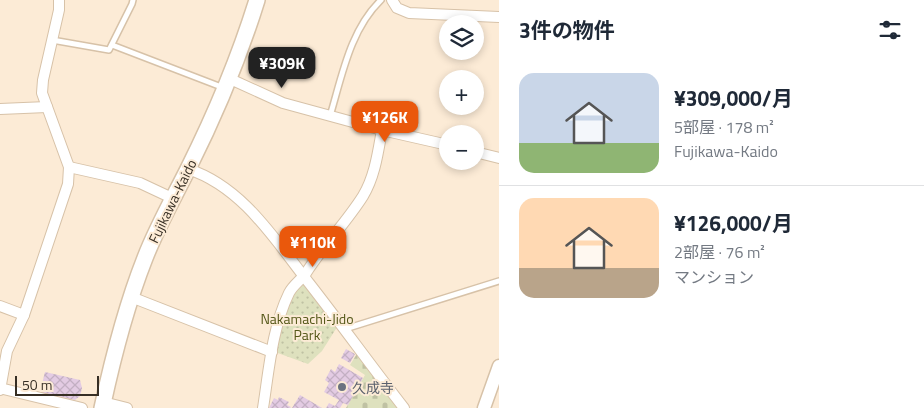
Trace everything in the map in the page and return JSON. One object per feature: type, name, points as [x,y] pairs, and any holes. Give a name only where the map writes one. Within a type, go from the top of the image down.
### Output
[{"type":"main road","name":"Fujikawa-Kaido","points":[[103,405],[131,297],[145,258],[172,198],[188,169],[226,83],[257,0]]},
{"type":"street","points":[[59,0],[60,10],[43,80],[42,93],[69,167],[68,184],[24,315],[8,351],[0,389],[82,408]]},
{"type":"street","points":[[392,0],[397,8],[409,13],[499,17]]},
{"type":"street","points":[[226,83],[283,103],[382,130],[439,143]]},
{"type":"street","points":[[0,110],[47,107]]},
{"type":"street","points":[[263,408],[281,310],[290,290],[304,277],[315,258],[364,194],[375,166],[382,130]]},
{"type":"street","points":[[484,154],[499,158]]},
{"type":"street","points":[[69,167],[140,182],[172,198]]},
{"type":"street","points":[[188,169],[201,174],[224,188],[267,227],[404,408]]},
{"type":"street","points":[[131,297],[272,352]]},
{"type":"street","points":[[0,306],[24,315]]},
{"type":"street","points":[[484,408],[499,366]]},
{"type":"street","points":[[103,405],[127,408]]},
{"type":"lane","points":[[52,40],[109,50],[133,0]]},
{"type":"lane","points":[[330,116],[350,47],[367,16],[381,0]]},
{"type":"lane","points":[[112,45],[226,83]]},
{"type":"lane","points":[[344,329],[499,281]]},
{"type":"green space","name":"Nakamachi-Jido Park","points":[[304,282],[339,324],[322,351],[308,364],[275,352],[279,333],[294,293]]},
{"type":"green space","points":[[358,352],[402,408],[346,408],[365,375],[350,365]]},
{"type":"building","points":[[346,349],[355,354],[350,363],[341,358]]},
{"type":"building","name":"久成寺","points":[[339,364],[363,378],[348,405],[343,403],[340,408],[326,408],[329,403],[335,406],[339,400],[324,392],[329,383],[325,380],[331,369],[335,372]]},
{"type":"building","points":[[45,372],[80,380],[82,388],[80,396],[75,400],[40,392]]},
{"type":"building","name":"久成寺","points":[[300,395],[322,408],[292,408]]},
{"type":"building","points":[[279,397],[289,402],[287,405],[291,407],[269,408],[274,398],[278,400]]},
{"type":"place","name":"久成寺","points":[[342,387]]}]
